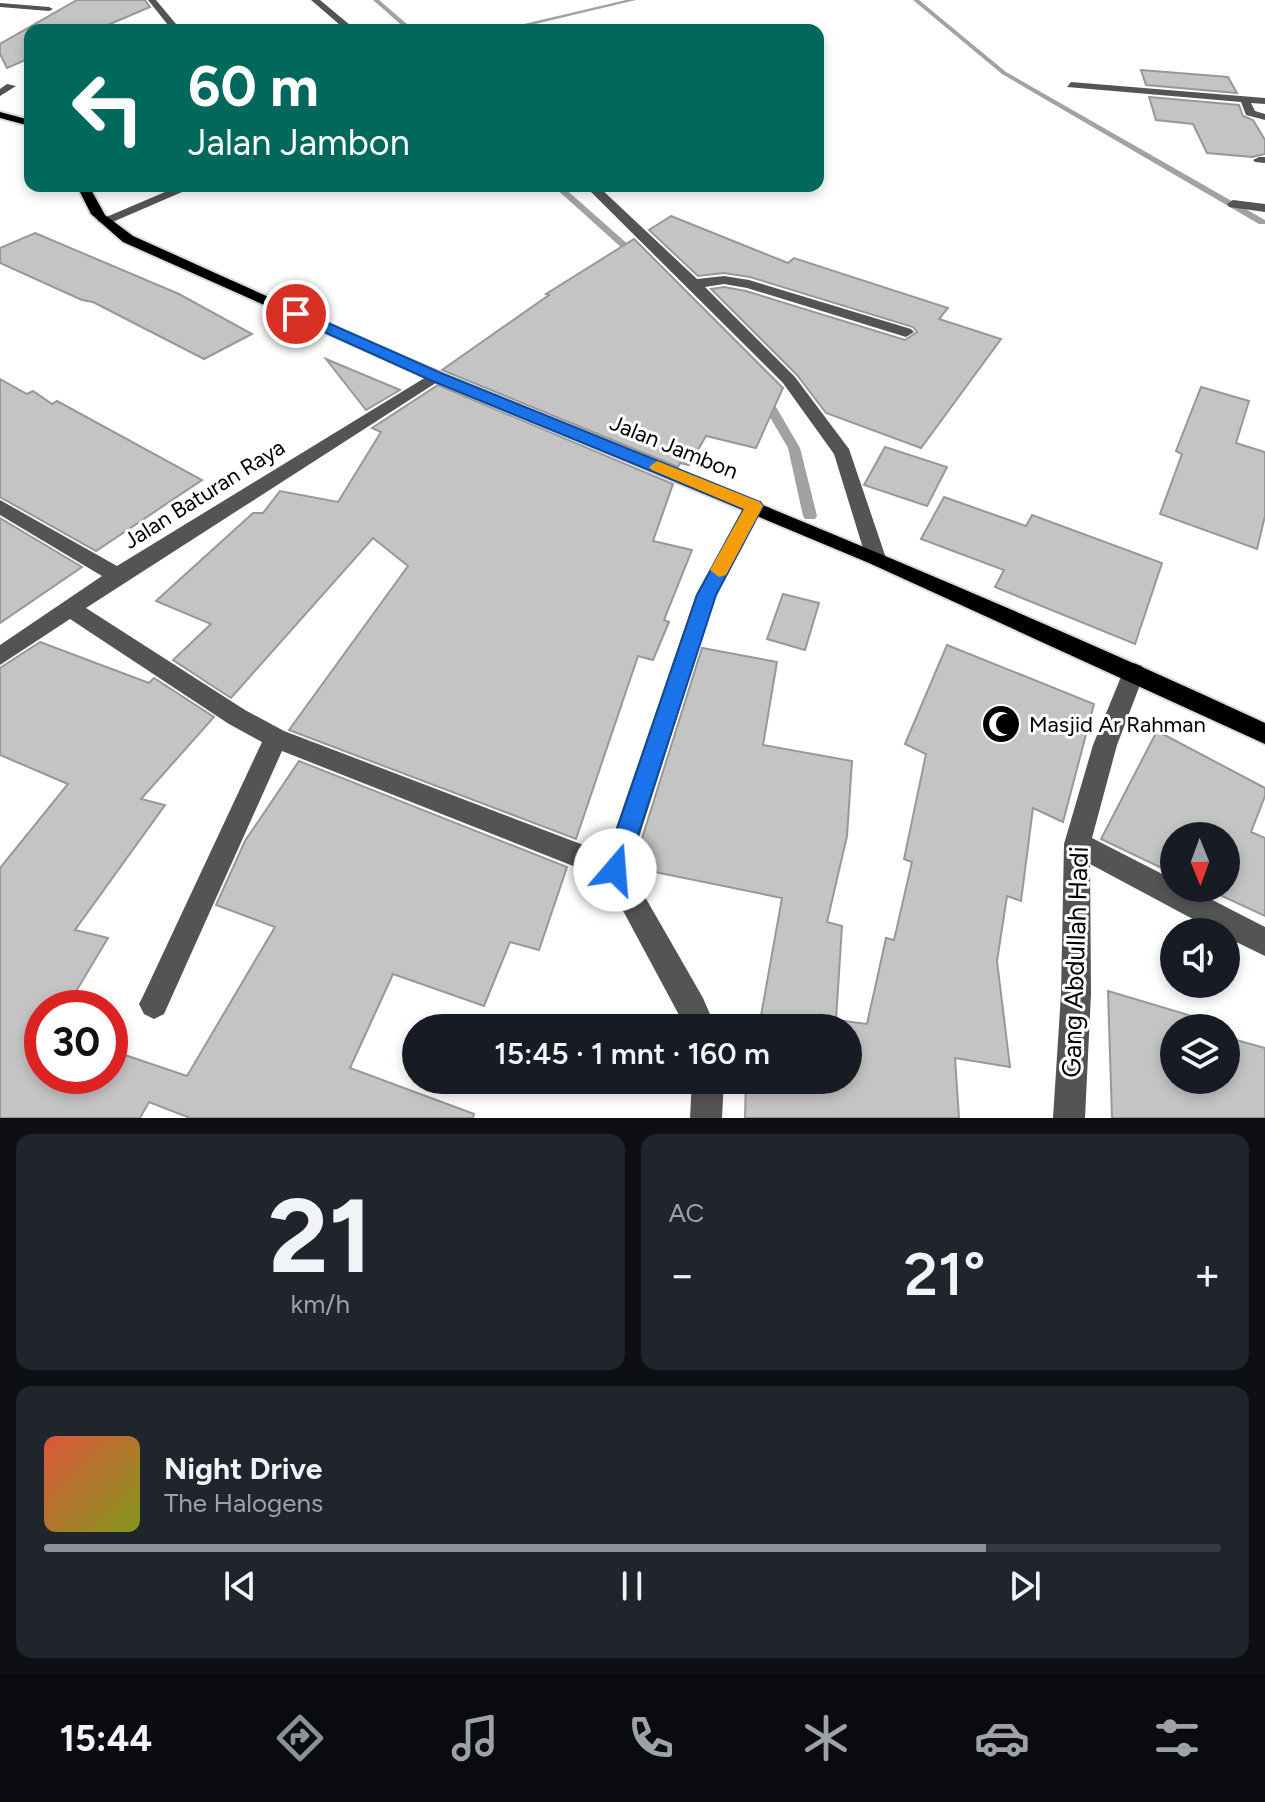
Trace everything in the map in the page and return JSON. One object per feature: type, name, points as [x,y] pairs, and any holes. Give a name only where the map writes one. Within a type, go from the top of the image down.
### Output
[{"type":"main road","points":[[0,115],[24,121]]},
{"type":"main road","name":"Jalan Jambon","points":[[85,192],[89,205],[103,221],[128,239],[436,376],[876,558],[1134,672],[1265,734]]},
{"type":"street","points":[[152,0],[172,24]]},
{"type":"street","points":[[315,0],[345,24]]},
{"type":"street","points":[[0,5],[49,9]]},
{"type":"street","points":[[0,83],[11,87],[0,93]]},
{"type":"street","points":[[1071,85],[1265,101]]},
{"type":"street","points":[[1245,99],[1250,113],[1265,117]]},
{"type":"street","points":[[103,221],[175,192]]},
{"type":"street","points":[[597,192],[789,380],[843,453],[876,558]]},
{"type":"street","points":[[1233,204],[1265,208]]},
{"type":"street","points":[[694,284],[724,280],[749,284],[906,332]]},
{"type":"street","name":"Jalan Baturan Raya","points":[[0,656],[117,576],[436,376]]},
{"type":"street","points":[[0,506],[117,576]]},
{"type":"street","points":[[615,870],[706,595],[754,506]]},
{"type":"street","points":[[70,608],[224,709],[276,738],[615,870],[695,1014]]},
{"type":"street","name":"Gang Abdullah Hadi","points":[[1069,1118],[1076,994],[1077,844],[1105,745],[1134,672]]},
{"type":"street","points":[[154,1004],[276,738]]},
{"type":"street","points":[[1077,844],[1265,942]]},
{"type":"street","points":[[706,1118],[707,1094]]},
{"type":"building","points":[[77,0],[145,0],[150,7],[110,24],[35,24]]},
{"type":"building","points":[[24,30],[24,61],[7,68],[0,54],[0,44]]},
{"type":"building","points":[[1141,70],[1228,77],[1237,93],[1146,85]]},
{"type":"building","points":[[1149,97],[1239,105],[1243,116],[1253,120],[1265,140],[1265,154],[1252,157],[1207,153],[1193,124],[1156,120]]},
{"type":"building","points":[[671,216],[788,263],[794,258],[948,308],[939,319],[1001,339],[921,448],[826,413],[797,375],[711,289],[724,287],[746,291],[905,340],[917,332],[913,327],[750,277],[724,273],[698,276],[649,230]]},
{"type":"building","points":[[35,233],[179,294],[252,334],[204,359],[93,302],[82,300],[0,263],[0,248]]},
{"type":"building","points":[[634,239],[783,388],[756,448],[706,436],[689,465],[680,463],[678,467],[442,370],[549,295],[546,294]]},
{"type":"building","points":[[326,359],[400,390],[366,410]]},
{"type":"building","points":[[0,379],[27,394],[33,391],[52,404],[57,401],[202,480],[96,551],[0,497]]},
{"type":"building","points":[[438,385],[673,484],[653,541],[692,550],[664,620],[669,622],[653,660],[638,656],[576,839],[289,730],[408,566],[373,538],[231,698],[173,660],[211,624],[156,601],[253,513],[263,513],[280,491],[338,502],[381,432],[372,428]]},
{"type":"building","points":[[1201,387],[1249,401],[1236,443],[1265,452],[1265,516],[1257,549],[1160,514],[1182,454],[1176,451]]},
{"type":"building","points":[[885,447],[947,467],[927,506],[864,485]]},
{"type":"building","points":[[944,497],[1026,526],[1032,515],[1162,563],[1135,644],[995,587],[1004,570],[921,539]]},
{"type":"building","points":[[0,518],[82,567],[0,623]]},
{"type":"building","points":[[783,594],[819,603],[805,650],[767,639]]},
{"type":"building","points":[[40,642],[149,683],[154,678],[214,717],[141,799],[165,805],[75,930],[108,938],[77,990],[24,990],[24,1094],[128,1094],[128,1056],[187,1076],[275,927],[216,905],[245,841],[299,761],[567,867],[539,950],[510,942],[484,1006],[393,974],[350,1068],[402,1087],[402,1094],[420,1094],[474,1114],[473,1118],[190,1118],[149,1102],[140,1118],[0,1118],[0,868],[68,784],[0,755],[0,668]]},
{"type":"building","points":[[947,645],[1094,704],[1063,822],[1033,808],[1021,901],[1007,896],[997,961],[1010,1067],[955,1058],[959,1118],[745,1118],[746,1094],[862,1094],[862,1023],[867,1024],[886,938],[894,940],[912,862],[904,859],[926,754],[905,744]]},
{"type":"building","points":[[702,648],[777,662],[763,745],[852,761],[847,836],[827,922],[842,926],[836,1014],[761,1014],[782,898],[635,868]]},
{"type":"building","points":[[1157,731],[1265,788],[1265,796],[1251,832],[1265,838],[1265,916],[1235,902],[1240,902],[1240,822],[1160,822],[1160,867],[1101,839]]},
{"type":"building","points":[[1108,991],[1185,1014],[1160,1014],[1160,1094],[1240,1094],[1240,1041],[1265,1048],[1265,1118],[1112,1118]]},
{"type":"waterway","points":[[376,0],[404,24]]},
{"type":"waterway","points":[[528,24],[633,0]]},
{"type":"waterway","points":[[916,0],[1004,73],[1262,222]]},
{"type":"waterway","points":[[564,192],[636,256]]},
{"type":"waterway","points":[[763,395],[794,448],[810,516]]},
{"type":"slow traffic","points":[[657,467],[754,506],[719,570]]},
{"type":"place","name":"Masjid Ar Rahman","points":[[1001,724]]},
{"type":"route","points":[[296,314],[436,376],[754,506],[706,595],[615,870]]}]
